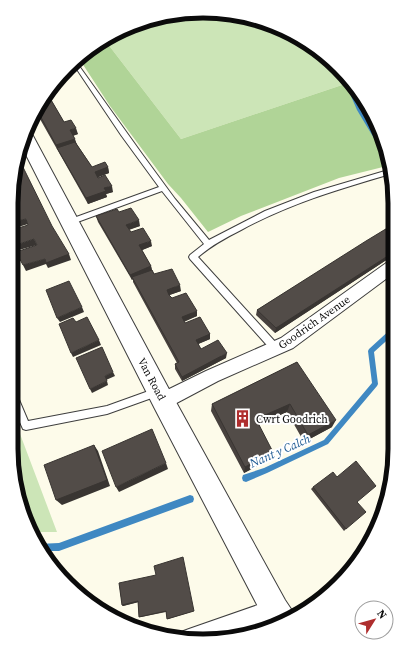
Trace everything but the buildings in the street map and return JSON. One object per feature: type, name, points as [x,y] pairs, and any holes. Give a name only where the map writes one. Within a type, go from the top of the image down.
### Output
[{"type":"street","name":"Van Road","points":[[28,143],[161,396],[279,615]]},
{"type":"street","name":"Goodrich Avenue","points":[[161,396],[212,376],[287,343],[388,269]]},
{"type":"street","points":[[211,634],[279,615]]},
{"type":"lane","points":[[78,67],[122,133],[162,188],[208,244]]},
{"type":"lane","points":[[276,348],[193,257],[208,244],[267,213],[316,194],[385,173]]},
{"type":"lane","points":[[70,222],[162,188]]},
{"type":"lane","points":[[18,407],[26,426],[107,410],[161,396]]},
{"type":"green space","points":[[191,18],[215,18],[251,24],[285,37],[306,49],[334,72],[345,84],[181,139],[108,45],[132,32],[155,24]]},
{"type":"green space","points":[[108,45],[181,139],[345,84],[352,93],[359,110],[376,137],[382,155],[384,167],[339,178],[241,216],[208,232],[168,184],[110,106],[82,63]]},
{"type":"green space","points":[[18,429],[57,532],[38,532],[32,520],[24,497],[18,461]]},
{"type":"waterway","points":[[351,92],[359,110],[376,137]]},
{"type":"waterway","name":"Nant y Calch","points":[[246,478],[265,471],[326,442],[375,384],[371,351],[388,335]]},
{"type":"waterway","name":"Nant y Calch","points":[[46,547],[59,547],[190,499]]},
{"type":"place","name":"Cwrt Goodrich","points":[[243,419]]}]
